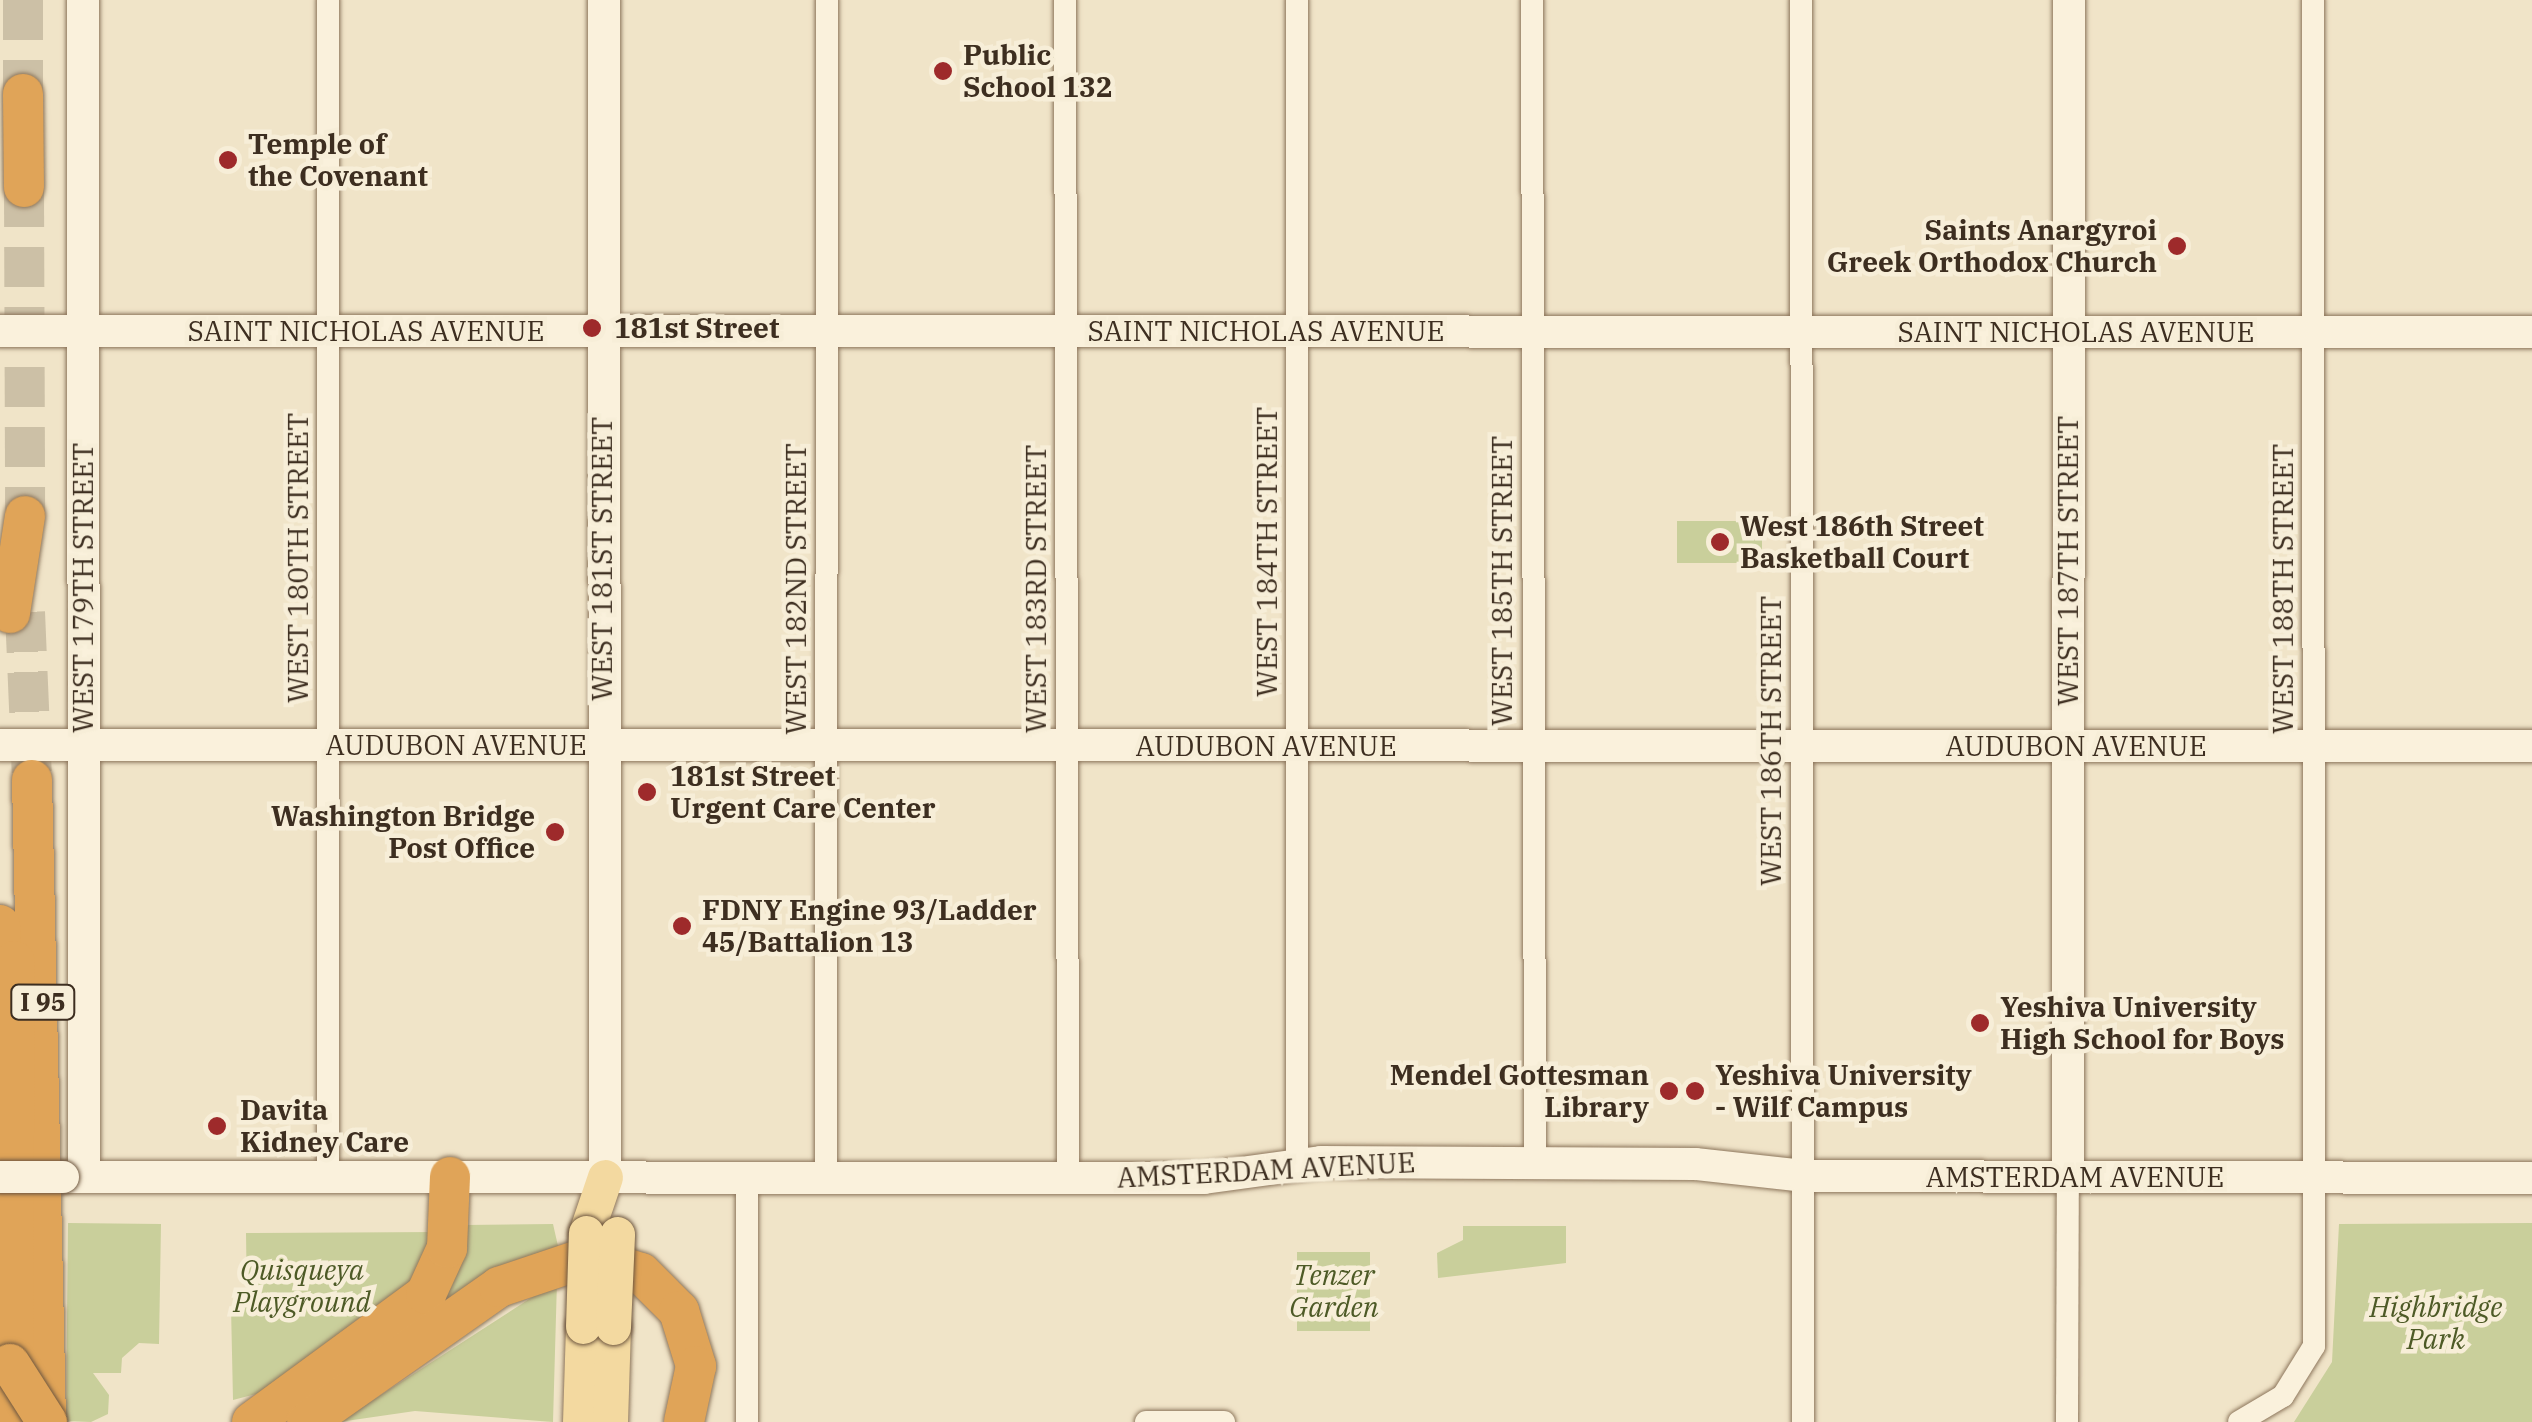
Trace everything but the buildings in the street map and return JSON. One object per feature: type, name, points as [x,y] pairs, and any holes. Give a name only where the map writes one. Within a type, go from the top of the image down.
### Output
[{"type":"highway","points":[[23,94],[24,187]]},
{"type":"highway","points":[[18,613],[25,516]]},
{"type":"highway","points":[[13,1422],[10,1253],[15,768]]},
{"type":"highway","name":"I 95","points":[[15,768],[46,1422]]},
{"type":"highway","points":[[0,924],[11,1079]]},
{"type":"highway","points":[[252,1422],[426,1294],[447,1248],[450,1177]]},
{"type":"highway","points":[[307,1422],[499,1287],[588,1257],[640,1273],[679,1311],[696,1366],[684,1422]]},
{"type":"highway","points":[[10,1364],[46,1422]]},
{"type":"main road","name":"WEST 179TH STREET","points":[[73,1176],[83,745],[83,0]]},
{"type":"main road","name":"WEST 181ST STREET","points":[[604,0],[601,330],[605,1177]]},
{"type":"main road","name":"WEST 187TH STREET","points":[[2068,1176],[2069,0]]},
{"type":"main road","name":"SAINT NICHOLAS AVENUE","points":[[0,331],[2532,332]]},
{"type":"main road","name":"AUDUBON AVENUE","points":[[15,768],[83,745],[2532,746]]},
{"type":"main road","name":"AMSTERDAM AVENUE","points":[[0,1176],[1220,1177],[1297,1164],[1535,1163],[1804,1176],[2532,1178]]},
{"type":"main road","points":[[580,1422],[598,1326],[605,1177]]},
{"type":"main road","points":[[598,1326],[610,1422]]},
{"type":"street","name":"WEST 180TH STREET","points":[[328,0],[328,1177]]},
{"type":"street","name":"WEST 182ND STREET","points":[[826,1177],[827,0]]},
{"type":"street","name":"WEST 183RD STREET","points":[[1064,0],[1068,1178]]},
{"type":"street","name":"WEST 184TH STREET","points":[[1297,0],[1297,1164]]},
{"type":"street","name":"WEST 185TH STREET","points":[[1532,0],[1535,1163]]},
{"type":"street","name":"WEST 186TH STREET","points":[[1801,0],[1802,1422]]},
{"type":"street","name":"WEST 188TH STREET","points":[[2239,1422],[2283,1396],[2314,1346],[2312,0]]},
{"type":"street","name":"WEST 187TH STREET","points":[[2067,1422],[2068,1176]]},
{"type":"street","points":[[747,1177],[748,1422]]},
{"type":"street","points":[[1146,1422],[1224,1422]]},
{"type":"green space","name":"West 186th Street Basketball Court","points":[[1677,521],[1762,521],[1762,563],[1677,563]]},
{"type":"green space","points":[[68,1223],[161,1224],[159,1344],[139,1343],[122,1358],[121,1373],[93,1373],[109,1395],[108,1414],[91,1422],[66,1421]]},
{"type":"green space","name":"Highbridge Park","points":[[2532,1223],[2532,1422],[2294,1422],[2332,1362],[2339,1224]]},
{"type":"green space","points":[[553,1224],[558,1246],[431,1310],[465,1225]]},
{"type":"green space","points":[[1463,1226],[1566,1226],[1566,1263],[1438,1278],[1437,1253],[1463,1240]]},
{"type":"green space","name":"Quisqueya Playground","points":[[438,1232],[426,1272],[271,1390],[233,1400],[231,1307],[247,1306],[246,1233]]},
{"type":"green space","name":"Tenzer Garden","points":[[1297,1252],[1370,1252],[1370,1331],[1297,1331]]},
{"type":"green space","points":[[557,1281],[553,1422],[415,1411],[339,1422]]},
{"type":"tunnel","points":[[23,0],[23,94]]},
{"type":"tunnel","points":[[24,187],[25,516]]},
{"type":"tunnel","points":[[25,612],[32,780]]},
{"type":"place","name":"Public School 132","points":[[943,71]]},
{"type":"place","name":"Temple of the Covenant","points":[[228,160]]},
{"type":"place","name":"Saints Anargyroi Greek Orthodox Church","points":[[2177,246]]},
{"type":"place","name":"181st Street","points":[[592,328]]},
{"type":"place","name":"West 186th Street Basketball Court","points":[[1720,542]]},
{"type":"place","name":"181st Street Urgent Care Center","points":[[647,792]]},
{"type":"place","name":"Washington Bridge Post Office","points":[[555,832]]},
{"type":"place","name":"FDNY Engine 93/Ladder 45/Battalion 13","points":[[682,926]]},
{"type":"place","name":"Yeshiva University High School for Boys","points":[[1980,1023]]},
{"type":"place","name":"Mendel Gottesman Library","points":[[1669,1091]]},
{"type":"place","name":"Yeshiva University - Wilf Campus","points":[[1695,1091]]},
{"type":"place","name":"Davita Kidney Care","points":[[217,1126]]}]
